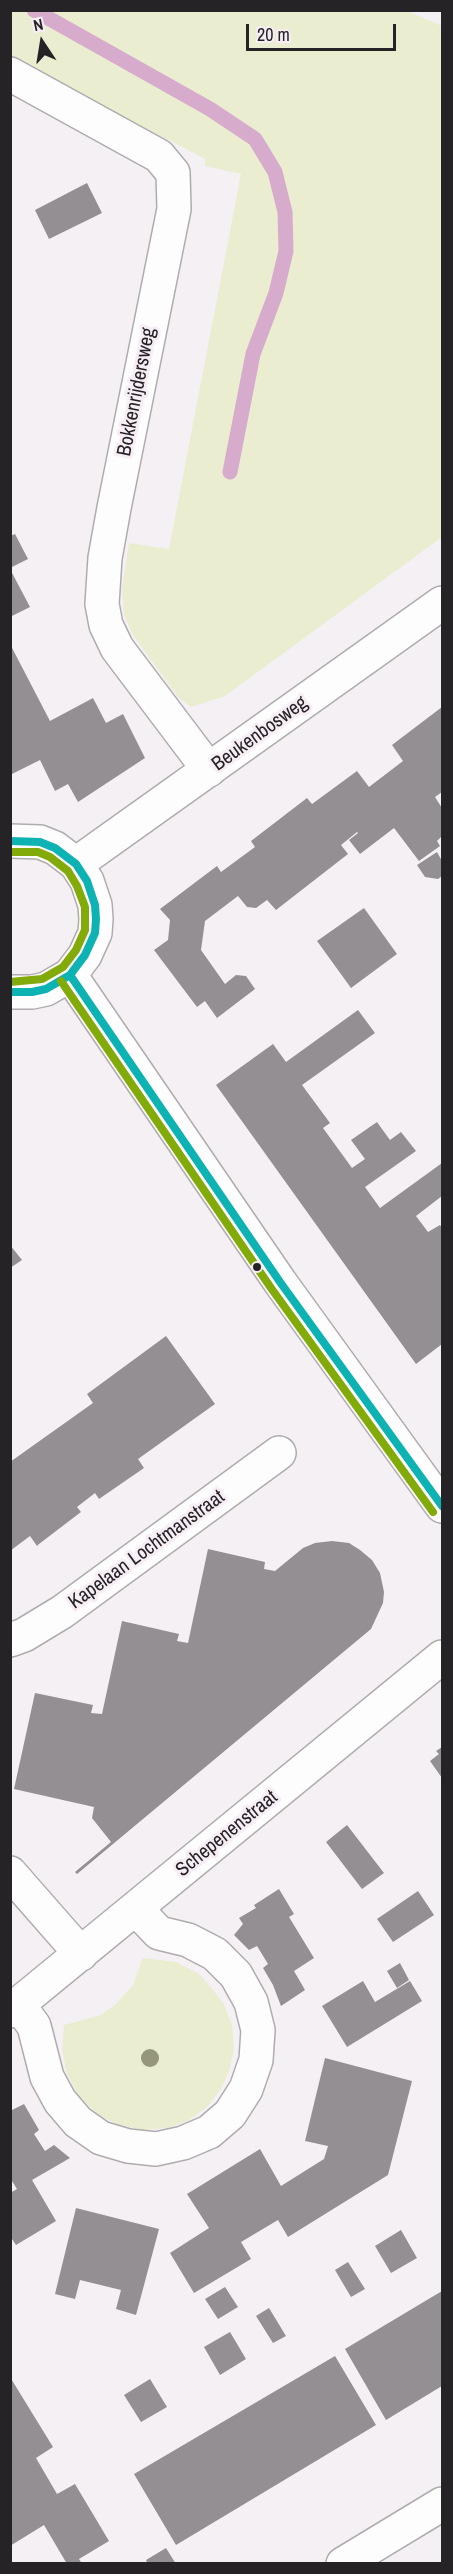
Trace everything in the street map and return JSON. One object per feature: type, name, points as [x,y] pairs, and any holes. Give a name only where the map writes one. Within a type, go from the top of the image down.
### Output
[{"type":"street","name":"Bokkenrijdersweg","points":[[10,74],[159,156],[173,173],[174,209],[114,508],[104,566],[102,604],[106,625],[117,648],[209,770]]},
{"type":"street","name":"Beukenbosweg","points":[[76,864],[442,603]]},
{"type":"street","points":[[10,841],[40,842],[55,848],[76,864],[87,881],[95,906],[96,919],[95,933],[85,955],[70,975],[46,989],[32,992],[10,992]]},
{"type":"street","points":[[70,975],[280,1282],[442,1506]]},
{"type":"street","name":"Kapelaan Lochtmanstraat","points":[[10,1640],[24,1635],[62,1612],[279,1453]]},
{"type":"street","name":"Schepenenstraat","points":[[14,2007],[442,1657]]},
{"type":"street","points":[[10,1873],[81,1953]]},
{"type":"street","points":[[14,2007],[34,2026],[47,2077],[60,2101],[78,2122],[101,2138],[128,2146],[156,2149],[183,2143],[209,2132],[230,2114],[246,2089],[256,2060],[258,2030],[251,2002],[236,1975],[215,1954],[188,1940],[159,1933],[136,1909]]},
{"type":"street","points":[[343,2564],[442,2504]]},
{"type":"green space","points":[[405,10],[442,26],[442,537],[225,696],[191,707],[179,698],[132,634],[124,614],[122,589],[129,543],[169,549],[241,174],[205,166],[205,159],[11,62],[10,11]]},
{"type":"green space","points":[[143,1958],[176,1962],[199,1974],[224,2004],[232,2025],[234,2047],[230,2069],[221,2089],[207,2107],[189,2120],[168,2128],[144,2130],[119,2125],[97,2114],[79,2096],[67,2074],[62,2050],[64,2025],[101,2015],[115,2005],[133,1985]]},
{"type":"building","points":[[87,183],[102,213],[49,239],[35,210]]},
{"type":"building","points":[[15,534],[28,559],[10,568],[10,536]]},
{"type":"building","points":[[10,569],[30,607],[10,617]]},
{"type":"building","points":[[10,644],[50,721],[93,698],[106,723],[123,714],[145,758],[78,802],[68,784],[55,791],[40,760],[10,775]]},
{"type":"building","points":[[442,707],[442,792],[435,797],[442,808],[442,836],[437,841],[440,846],[419,861],[394,828],[360,854],[349,840],[357,832],[341,845],[348,854],[276,910],[267,900],[256,908],[247,907],[238,896],[205,921],[201,950],[225,984],[236,975],[246,976],[255,989],[217,1018],[205,1001],[197,1007],[154,950],[168,940],[170,920],[160,909],[217,866],[221,872],[255,847],[251,841],[307,798],[312,804],[357,771],[369,787],[403,761],[392,745]]},
{"type":"building","points":[[437,852],[442,861],[442,876],[438,879],[425,877],[417,865]]},
{"type":"building","points":[[364,908],[397,954],[351,988],[317,941]]},
{"type":"building","points":[[358,1010],[375,1033],[302,1085],[330,1123],[323,1128],[352,1168],[365,1159],[351,1140],[377,1122],[390,1140],[401,1132],[416,1151],[365,1187],[380,1208],[442,1163],[442,1196],[416,1216],[428,1232],[440,1225],[442,1228],[442,1344],[416,1364],[216,1085],[273,1044],[286,1062]]},
{"type":"building","points":[[10,1245],[22,1260],[10,1268]]},
{"type":"building","points":[[166,1336],[215,1404],[138,1459],[144,1468],[99,1499],[95,1493],[77,1507],[81,1512],[37,1546],[30,1536],[10,1551],[10,1462],[93,1403],[87,1394]]},
{"type":"building","points":[[332,1541],[349,1543],[360,1550],[372,1560],[380,1573],[384,1592],[383,1603],[371,1629],[77,1874],[75,1872],[111,1842],[92,1818],[94,1807],[14,1789],[35,1693],[93,1705],[91,1713],[102,1714],[122,1621],[179,1634],[177,1641],[188,1643],[208,1549],[265,1562],[264,1569],[275,1571],[303,1548],[315,1543]]},
{"type":"building","points":[[442,1747],[442,1778],[430,1761],[439,1754],[436,1751]]},
{"type":"building","points":[[347,1825],[384,1873],[362,1889],[326,1842]]},
{"type":"building","points":[[279,1889],[294,1914],[289,1917],[314,1958],[294,1971],[305,1990],[281,2006],[263,1968],[268,1964],[257,1946],[249,1950],[234,1935],[243,1924],[239,1918],[256,1908],[254,1905]]},
{"type":"building","points":[[418,1891],[434,1915],[393,1942],[377,1919]]},
{"type":"building","points":[[400,1963],[409,1980],[397,1988],[387,1971]]},
{"type":"building","points":[[363,1981],[375,2002],[410,1981],[422,2001],[347,2047],[322,2006]]},
{"type":"building","points":[[325,2058],[412,2081],[388,2175],[288,2237],[278,2220],[241,2242],[251,2259],[194,2293],[170,2253],[209,2228],[187,2194],[260,2149],[281,2186],[324,2159],[328,2146],[305,2141]]},
{"type":"building","points":[[24,2104],[39,2130],[34,2134],[45,2151],[54,2145],[70,2158],[32,2180],[56,2221],[16,2245],[10,2236],[10,2193],[17,2189],[10,2178],[10,2111]]},
{"type":"building","points":[[76,2208],[159,2229],[136,2315],[116,2309],[121,2290],[80,2280],[75,2299],[55,2294]]},
{"type":"building","points":[[401,2230],[417,2258],[391,2273],[375,2246]]},
{"type":"building","points":[[348,2262],[365,2289],[351,2297],[335,2270]]},
{"type":"building","points":[[225,2287],[238,2307],[218,2319],[205,2299]]},
{"type":"building","points":[[442,2291],[442,2386],[386,2420],[345,2349]]},
{"type":"building","points":[[269,2308],[286,2336],[273,2343],[256,2316]]},
{"type":"building","points":[[230,2332],[246,2359],[220,2375],[204,2347]]},
{"type":"building","points":[[335,2356],[376,2425],[176,2545],[134,2474]]},
{"type":"building","points":[[10,2377],[53,2447],[36,2458],[57,2494],[75,2484],[109,2541],[79,2559],[82,2564],[67,2564],[44,2525],[10,2546]]},
{"type":"building","points":[[150,2379],[167,2407],[141,2422],[124,2395]]},
{"type":"building","points":[[166,2548],[176,2564],[148,2564],[146,2560]]},
{"type":"waterway","points":[[34,10],[210,109],[255,139],[275,172],[285,212],[286,251],[276,293],[253,354],[230,472]]},
{"type":"transit line","points":[[10,841],[40,842],[55,848],[76,864],[87,881],[95,905],[96,919],[95,933],[85,955],[70,975],[46,989],[32,992],[10,992]]},
{"type":"transit line","points":[[10,852],[38,852],[50,857],[68,871],[85,907],[85,930],[76,950],[63,967],[42,979],[10,982]]},
{"type":"transit line","points":[[70,975],[280,1282],[442,1506]]},
{"type":"transit line","points":[[61,981],[271,1288],[433,1512]]}]
